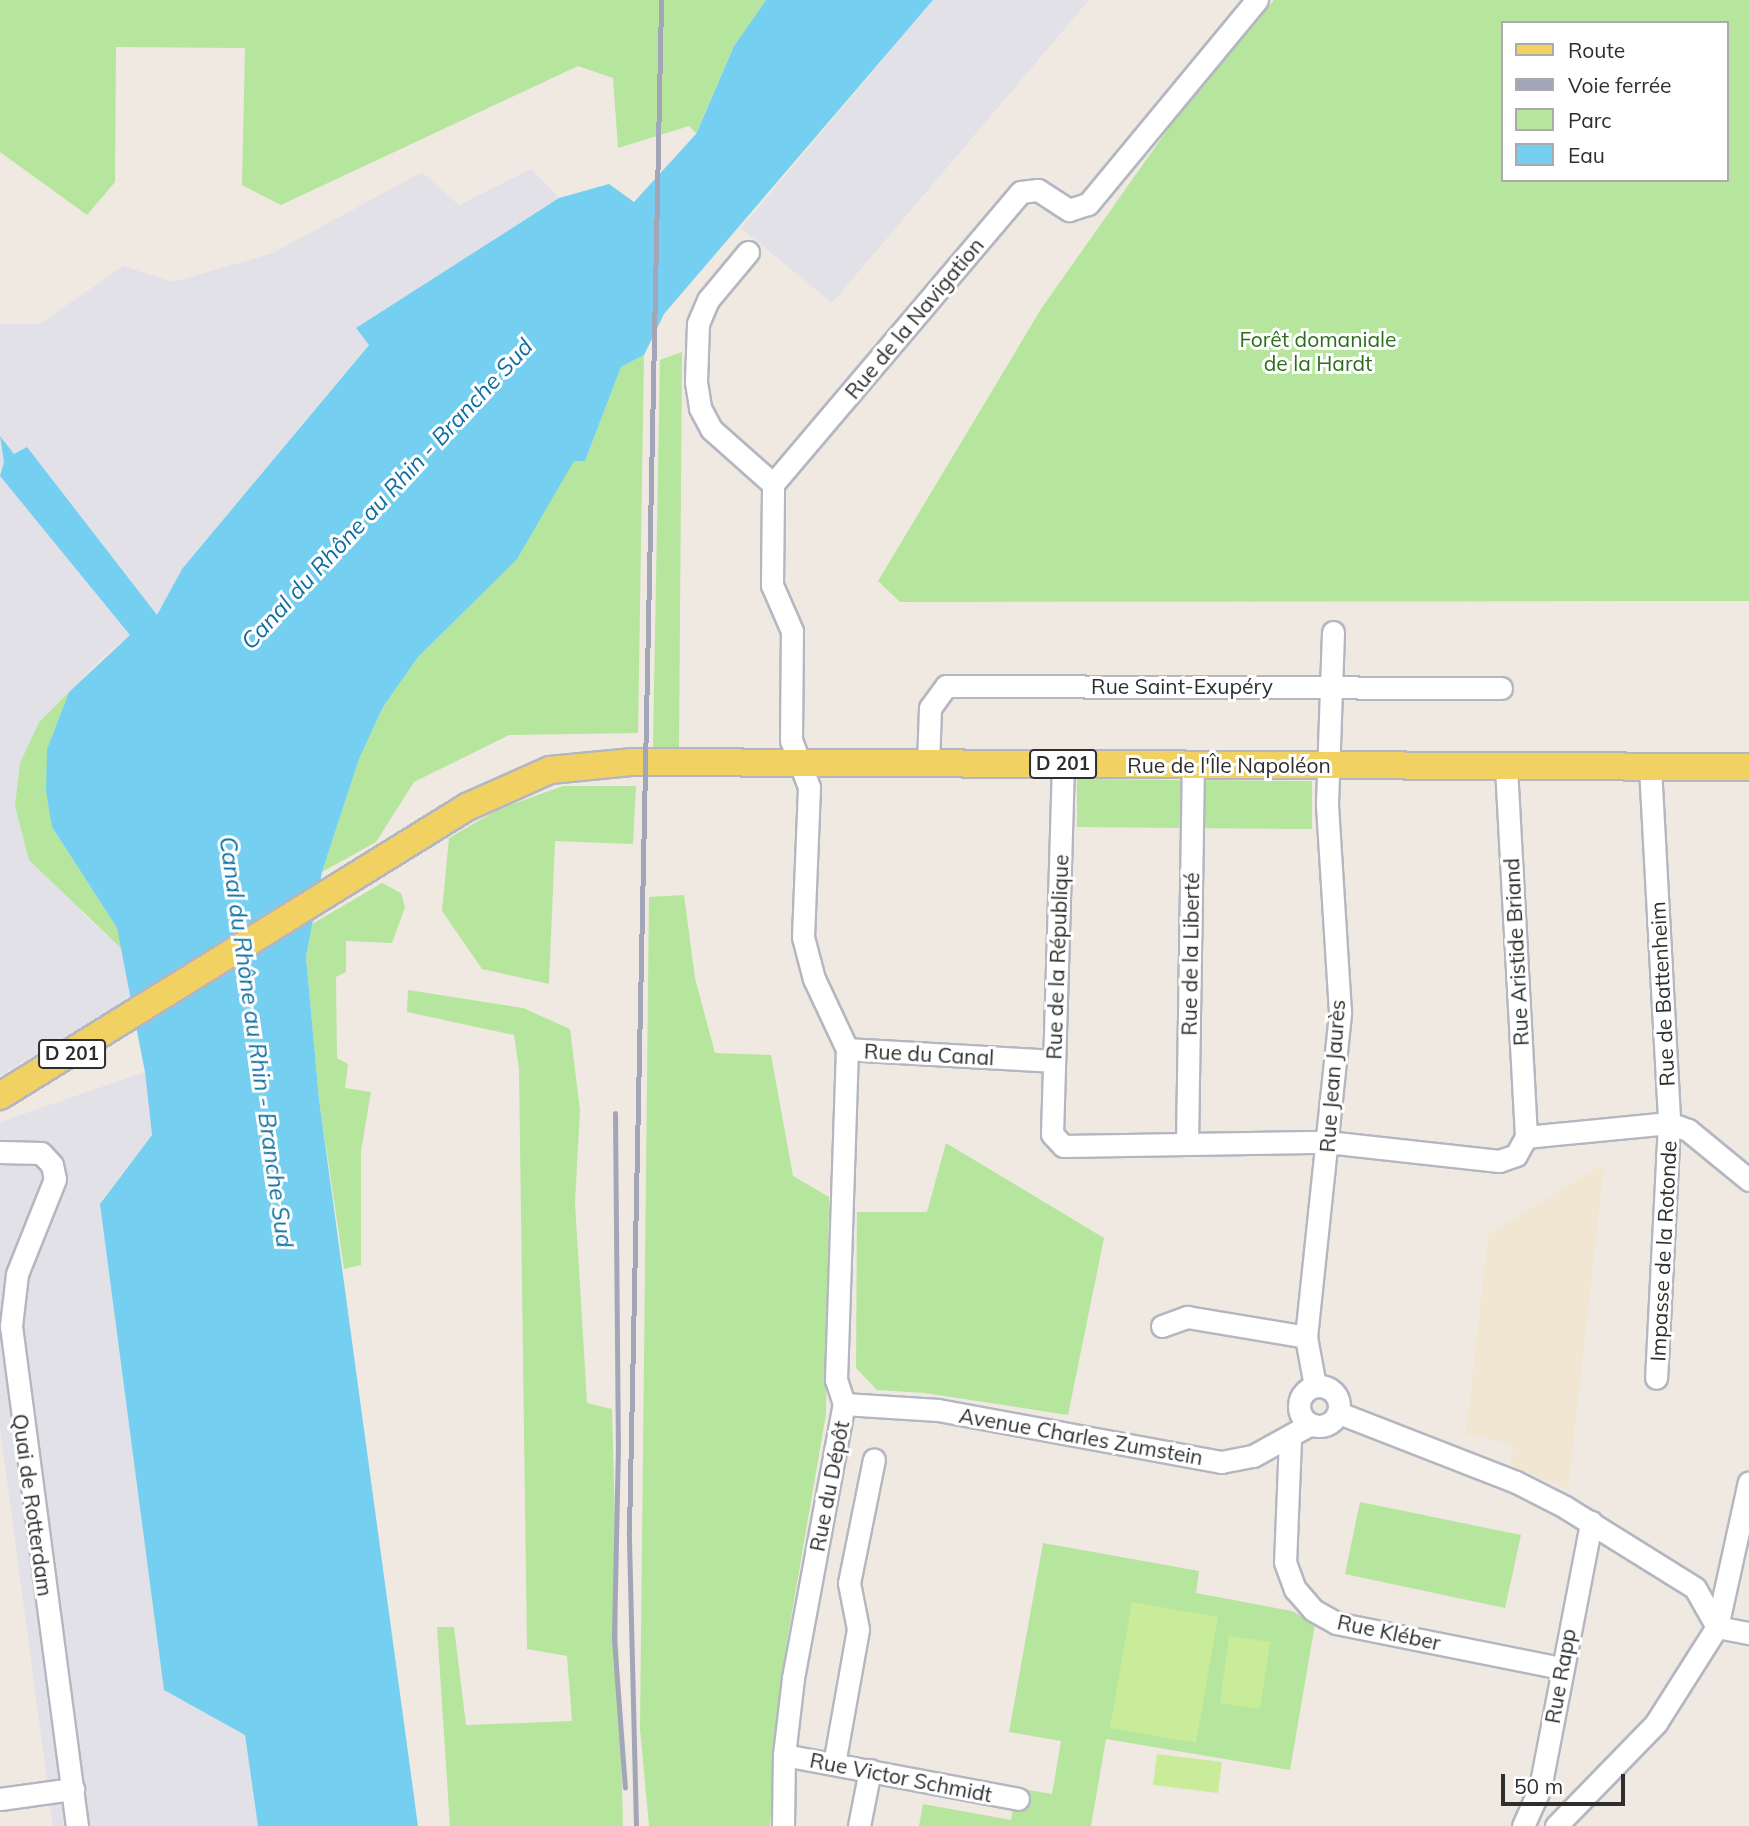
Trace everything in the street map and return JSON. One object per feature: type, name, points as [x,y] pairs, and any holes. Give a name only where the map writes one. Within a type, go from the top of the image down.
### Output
[{"type":"main road","name":"Rue de l'Île Napoléon","points":[[0,1096],[493,792],[550,770],[587,764],[668,763],[1749,767]]},
{"type":"street","name":"Rue de la Navigation","points":[[773,484],[1021,192],[1038,190],[1069,210],[1088,204],[1257,0]]},
{"type":"street","points":[[748,252],[708,300],[698,324],[696,382],[700,408],[711,429],[773,484],[772,585],[792,631],[791,740],[800,764]]},
{"type":"street","name":"Rue Jean Jaurès","points":[[1315,1386],[1306,1337],[1340,1012],[1327,764],[1333,632]]},
{"type":"street","name":"Rue Saint-Exupéry","points":[[928,765],[930,708],[946,687],[1502,688]]},
{"type":"street","name":"Rue du Canal","points":[[800,764],[809,787],[803,937],[814,979],[847,1049],[1054,1061]]},
{"type":"street","name":"Rue de la République","points":[[1063,765],[1052,1134],[1063,1146],[1187,1143]]},
{"type":"street","name":"Rue de la Liberté","points":[[1187,1143],[1193,765]]},
{"type":"street","name":"Rue Aristide Briand","points":[[1506,767],[1526,1137]]},
{"type":"street","name":"Rue de Battenheim","points":[[1650,767],[1669,1123]]},
{"type":"street","name":"Rue du Dépôt","points":[[783,1826],[784,1755],[793,1678],[844,1404],[836,1380],[847,1049]]},
{"type":"street","points":[[1187,1143],[1327,1142],[1499,1161],[1516,1155],[1526,1137],[1669,1123],[1688,1130],[1749,1180]]},
{"type":"street","name":"Impasse de la Rotonde","points":[[1656,1378],[1669,1123]]},
{"type":"street","name":"Quai de Rotterdam","points":[[0,1152],[40,1153],[52,1165],[55,1179],[17,1274],[11,1326],[63,1790],[77,1826]]},
{"type":"street","points":[[1162,1326],[1186,1318],[1306,1337]]},
{"type":"street","points":[[1315,1386],[1336,1394],[1339,1413],[1325,1426],[1309,1425],[1299,1404],[1315,1386]]},
{"type":"street","name":"Avenue Charles Zumstein","points":[[844,1404],[938,1409],[1221,1462],[1253,1456],[1290,1439],[1309,1425]]},
{"type":"street","points":[[1339,1413],[1516,1482],[1591,1522],[1695,1588],[1717,1627],[1749,1633]]},
{"type":"street","name":"Rue Kléber","points":[[1290,1439],[1285,1562],[1295,1590],[1313,1610],[1336,1623],[1561,1668]]},
{"type":"street","points":[[834,1764],[858,1629],[849,1583],[874,1459]]},
{"type":"street","points":[[1556,1826],[1656,1723],[1717,1627],[1731,1579],[1749,1482]]},
{"type":"street","name":"Rue Rapp","points":[[1523,1826],[1540,1788],[1591,1522]]},
{"type":"street","points":[[1695,1588],[1731,1579]]},
{"type":"street","name":"Rue Victor Schmidt","points":[[784,1755],[1018,1799]]},
{"type":"street","points":[[859,1826],[870,1770]]},
{"type":"street","points":[[0,1799],[63,1790]]},
{"type":"shaded area","points":[[933,0],[1089,0],[832,303],[741,228]]},
{"type":"shaded area","points":[[531,169],[559,198],[357,328],[369,344],[182,569],[157,615],[107,653],[39,722],[20,763],[82,913],[125,952],[132,996],[0,1076],[0,324],[40,324],[123,266],[173,282],[273,253],[422,172],[459,205]]},
{"type":"shaded area","points":[[145,1072],[152,1135],[103,1199],[245,1735],[258,1826],[53,1826],[0,1427],[0,1122]]},
{"type":"shaded area","points":[[1601,1165],[1604,1166],[1568,1489],[1510,1465],[1514,1446],[1466,1433],[1488,1235]]},
{"type":"green space","points":[[0,0],[766,0],[734,46],[696,133],[689,126],[618,148],[613,78],[578,66],[281,205],[242,185],[245,48],[116,47],[115,182],[87,215],[0,152]]},
{"type":"green space","name":"Forêt domaniale de la Hardt","points":[[1274,0],[1749,0],[1749,601],[900,602],[878,581],[1041,309],[1182,109]]},
{"type":"green space","points":[[682,352],[679,748],[653,747],[660,360]]},
{"type":"green space","points":[[644,355],[638,733],[509,735],[414,782],[376,842],[322,872],[359,759],[383,707],[418,657],[517,558],[574,460],[585,461],[621,367]]},
{"type":"green space","points":[[69,692],[47,749],[52,827],[117,928],[125,952],[29,860],[15,806],[20,763],[39,722]]},
{"type":"green space","points":[[1077,779],[1312,781],[1312,829],[1077,827]]},
{"type":"green space","points":[[563,786],[636,786],[633,844],[555,841],[549,984],[482,969],[442,911],[449,838],[499,809]]},
{"type":"green space","points":[[382,883],[401,893],[405,907],[392,943],[346,941],[346,972],[336,977],[337,1058],[348,1064],[345,1088],[371,1092],[361,1151],[361,1265],[344,1269],[319,1099],[306,957],[312,924]]},
{"type":"green space","points":[[684,895],[695,978],[715,1053],[771,1055],[793,1176],[829,1197],[826,1414],[785,1653],[770,1826],[649,1826],[640,1729],[649,897]]},
{"type":"green space","points":[[408,990],[523,1008],[570,1029],[580,1110],[575,1202],[587,1403],[612,1409],[623,1826],[450,1826],[437,1627],[454,1627],[466,1725],[572,1721],[567,1656],[527,1649],[519,1069],[514,1035],[407,1012]]},
{"type":"green space","points":[[946,1143],[1104,1238],[1068,1415],[925,1393],[877,1390],[856,1368],[857,1212],[927,1212]]},
{"type":"green space","points":[[1360,1502],[1521,1535],[1505,1608],[1345,1574]]},
{"type":"green space","points":[[1043,1543],[1199,1571],[1196,1593],[1292,1611],[1315,1624],[1290,1770],[1106,1739],[1091,1826],[919,1826],[923,1804],[1011,1820],[1017,1788],[1052,1794],[1061,1741],[1009,1732]]},
{"type":"green space","points":[[1132,1602],[1218,1617],[1196,1743],[1110,1728]]},
{"type":"green space","points":[[1229,1636],[1270,1642],[1260,1709],[1220,1703]]},
{"type":"green space","points":[[1157,1754],[1222,1762],[1218,1793],[1153,1785]]},
{"type":"water","name":"Canal du Rhône au Rhin - Branche Sud","points":[[766,0],[933,0],[664,314],[644,355],[621,367],[585,461],[574,461],[517,559],[418,657],[383,707],[359,759],[322,872],[306,957],[319,1099],[418,1826],[258,1826],[245,1735],[164,1690],[100,1204],[152,1135],[145,1072],[117,928],[52,827],[46,791],[47,749],[69,692],[130,635],[0,476],[4,462],[0,436],[14,454],[27,447],[157,615],[182,569],[369,345],[356,328],[559,198],[609,184],[634,202],[696,134],[734,46]]},
{"type":"railway","points":[[636,1826],[629,1531],[661,0]]},
{"type":"railway","points":[[615,1113],[618,1445],[614,1639],[625,1788]]}]
